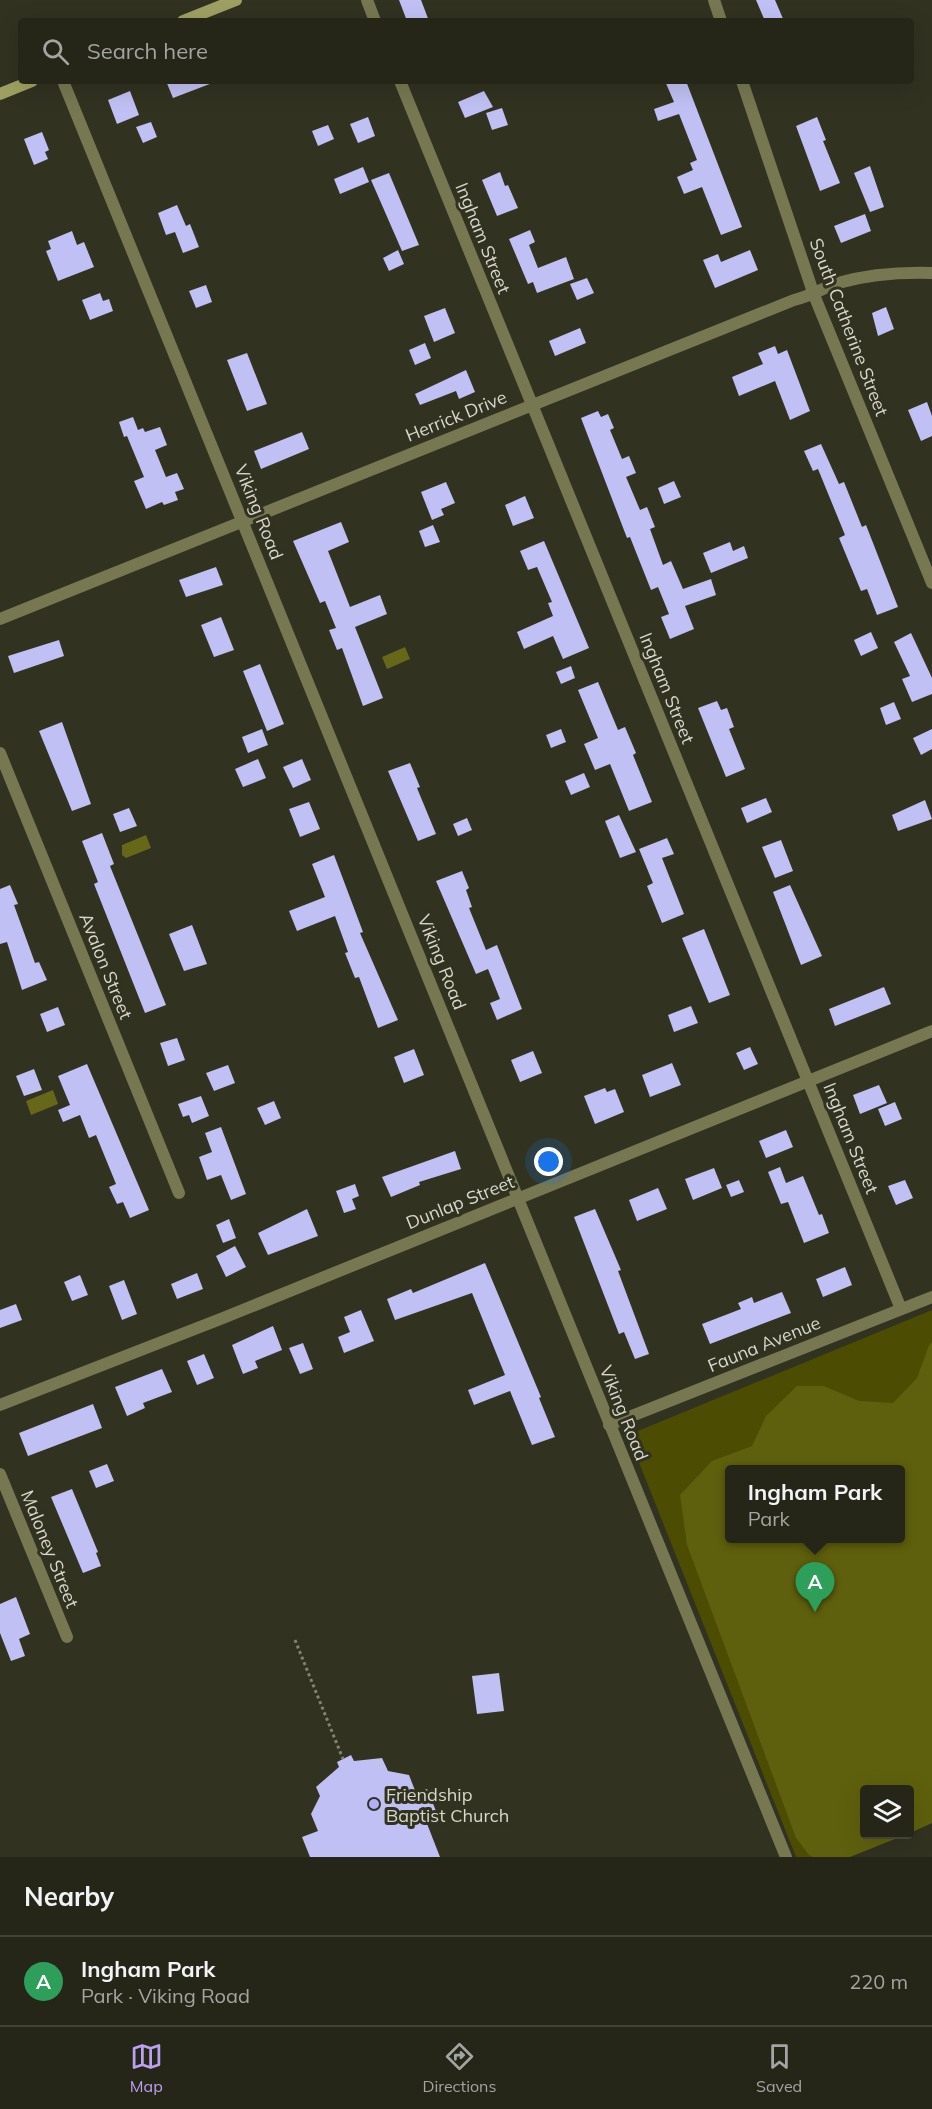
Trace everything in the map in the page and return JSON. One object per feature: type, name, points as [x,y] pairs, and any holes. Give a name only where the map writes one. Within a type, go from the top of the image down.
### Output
[{"type":"street","points":[[191,18],[236,0]]},
{"type":"street","points":[[367,0],[374,18]]},
{"type":"street","points":[[714,0],[720,18]]},
{"type":"street","points":[[0,94],[25,84]]},
{"type":"street","name":"Viking Road","points":[[64,84],[786,1857]]},
{"type":"street","name":"Ingham Street","points":[[401,84],[901,1309]]},
{"type":"street","name":"South Catherine Street","points":[[743,84],[814,295],[932,583]]},
{"type":"street","name":"Herrick Drive","points":[[0,619],[794,300],[814,295],[835,284],[880,273],[932,273]]},
{"type":"street","name":"Avalon Street","points":[[0,753],[179,1193]]},
{"type":"street","name":"Dunlap Street","points":[[0,1405],[223,1318],[932,1031]]},
{"type":"street","name":"Fauna Avenue","points":[[609,1425],[932,1297]]},
{"type":"street","name":"Maloney Street","points":[[0,1474],[67,1637]]},
{"type":"path","points":[[295,1640],[343,1759]]},
{"type":"shaded area","points":[[405,647],[410,659],[387,669],[382,657]]},
{"type":"shaded area","points":[[146,835],[151,848],[126,858],[122,855],[122,845]]},
{"type":"shaded area","points":[[53,1090],[58,1104],[31,1115],[26,1101]]},
{"type":"shaded area","points":[[932,1310],[932,1814],[914,1794],[914,1785],[860,1785],[860,1836],[823,1857],[796,1857],[628,1435]]},
{"type":"shaded area","points":[[932,1342],[932,1823],[914,1831],[914,1785],[860,1785],[860,1839],[895,1839],[850,1857],[813,1857],[796,1838],[687,1545],[680,1495],[712,1461],[752,1446],[766,1416],[797,1386],[824,1386],[859,1401],[893,1403],[917,1378]]},
{"type":"building","points":[[399,0],[421,0],[428,18],[406,18]]},
{"type":"building","points":[[756,0],[775,0],[783,18],[764,18]]},
{"type":"building","points":[[167,84],[210,84],[173,98]]},
{"type":"building","points":[[666,84],[687,84],[742,227],[721,235],[702,187],[684,194],[677,177],[693,170],[690,163],[697,160],[679,114],[658,121],[654,109],[674,102]]},
{"type":"building","points":[[130,91],[139,115],[117,124],[108,100]]},
{"type":"building","points":[[484,91],[493,107],[465,118],[458,102]]},
{"type":"building","points":[[502,108],[508,125],[492,130],[486,113]]},
{"type":"building","points":[[368,117],[375,136],[358,143],[350,124]]},
{"type":"building","points":[[817,117],[826,140],[823,141],[840,183],[820,191],[796,126]]},
{"type":"building","points":[[151,122],[157,137],[143,143],[136,127]]},
{"type":"building","points":[[328,125],[334,139],[318,146],[312,131]]},
{"type":"building","points":[[42,132],[49,150],[45,152],[48,159],[34,165],[24,139]]},
{"type":"building","points":[[870,166],[884,207],[870,212],[854,173]]},
{"type":"building","points":[[363,167],[369,182],[340,194],[334,179]]},
{"type":"building","points":[[500,172],[518,208],[497,216],[482,180]]},
{"type":"building","points":[[389,173],[419,245],[402,251],[371,180]]},
{"type":"building","points":[[177,205],[186,226],[190,224],[199,247],[183,253],[175,232],[166,235],[158,213]]},
{"type":"building","points":[[865,214],[871,231],[841,243],[834,226]]},
{"type":"building","points":[[530,230],[535,242],[529,245],[538,268],[566,257],[574,279],[537,293],[533,282],[528,284],[509,239]]},
{"type":"building","points":[[72,231],[77,245],[84,242],[94,267],[58,281],[46,251],[51,249],[48,241]]},
{"type":"building","points":[[398,250],[404,264],[389,271],[383,258]]},
{"type":"building","points":[[750,250],[758,270],[715,288],[703,260],[718,254],[721,262]]},
{"type":"building","points":[[587,278],[594,293],[577,300],[570,284]]},
{"type":"building","points":[[206,285],[212,302],[196,308],[189,291]]},
{"type":"building","points":[[100,293],[103,301],[109,299],[113,311],[90,320],[82,300]]},
{"type":"building","points":[[886,307],[894,329],[878,336],[872,313]]},
{"type":"building","points":[[445,308],[455,333],[434,342],[424,316]]},
{"type":"building","points":[[580,328],[586,343],[555,356],[549,341]]},
{"type":"building","points":[[425,343],[431,358],[415,365],[409,350]]},
{"type":"building","points":[[775,346],[778,354],[787,350],[810,411],[790,420],[775,381],[739,396],[732,377],[763,364],[758,353]]},
{"type":"building","points":[[247,353],[267,404],[247,411],[227,360]]},
{"type":"building","points":[[466,370],[475,392],[459,399],[456,391],[420,405],[415,394]]},
{"type":"building","points":[[927,402],[932,416],[932,436],[921,441],[908,410]]},
{"type":"building","points":[[598,411],[601,417],[608,414],[614,428],[610,430],[622,459],[629,456],[636,473],[626,477],[640,510],[647,507],[655,527],[650,529],[663,565],[671,561],[683,589],[711,579],[716,595],[685,606],[694,629],[670,639],[661,617],[669,614],[658,587],[651,590],[630,537],[627,538],[581,418]]},
{"type":"building","points":[[133,417],[138,430],[143,428],[145,432],[160,427],[167,445],[155,450],[166,477],[177,473],[184,489],[175,492],[178,500],[164,505],[162,502],[146,509],[134,481],[144,477],[119,422]]},
{"type":"building","points":[[302,432],[309,449],[261,469],[254,451]]},
{"type":"building","points":[[821,444],[839,484],[844,482],[862,527],[866,525],[898,607],[877,615],[867,589],[861,591],[839,538],[845,535],[818,469],[813,471],[804,451]]},
{"type":"building","points":[[674,481],[681,497],[664,504],[658,488]]},
{"type":"building","points":[[446,482],[455,503],[441,509],[444,515],[432,520],[421,492]]},
{"type":"building","points":[[525,496],[534,518],[513,526],[505,505]]},
{"type":"building","points":[[341,522],[349,542],[328,551],[350,607],[380,595],[387,614],[355,627],[383,698],[363,706],[342,648],[337,650],[329,630],[336,628],[325,601],[320,603],[293,541]]},
{"type":"building","points":[[433,525],[440,542],[425,547],[419,531]]},
{"type":"building","points":[[544,541],[589,648],[563,659],[553,636],[524,649],[517,632],[553,616],[548,603],[552,602],[537,567],[528,570],[520,551]]},
{"type":"building","points":[[730,542],[733,551],[744,546],[748,558],[711,573],[703,553]]},
{"type":"building","points":[[216,567],[223,585],[186,597],[179,580]]},
{"type":"building","points":[[221,617],[234,650],[214,657],[201,625]]},
{"type":"building","points":[[871,632],[878,648],[861,656],[854,640]]},
{"type":"building","points":[[911,633],[932,678],[932,694],[912,702],[902,679],[910,676],[894,642]]},
{"type":"building","points":[[59,640],[64,656],[14,673],[8,656]]},
{"type":"building","points":[[260,664],[284,724],[267,731],[243,671]]},
{"type":"building","points":[[571,666],[575,678],[561,684],[556,672]]},
{"type":"building","points":[[598,682],[618,730],[625,727],[636,753],[633,755],[652,802],[629,811],[610,764],[595,770],[584,744],[598,738],[578,690]]},
{"type":"building","points":[[717,701],[721,710],[727,708],[734,727],[729,729],[745,769],[726,777],[698,708]]},
{"type":"building","points":[[894,702],[901,719],[886,725],[880,708]]},
{"type":"building","points":[[62,722],[91,804],[72,811],[39,731]]},
{"type":"building","points":[[262,729],[268,745],[248,753],[242,737]]},
{"type":"building","points":[[561,729],[566,742],[551,748],[546,735]]},
{"type":"building","points":[[932,729],[932,749],[921,755],[913,738]]},
{"type":"building","points":[[258,759],[266,778],[243,787],[235,769]]},
{"type":"building","points":[[302,759],[311,780],[293,788],[283,767]]},
{"type":"building","points":[[410,763],[420,787],[417,788],[436,834],[418,841],[388,771]]},
{"type":"building","points":[[584,773],[590,787],[571,795],[565,781]]},
{"type":"building","points":[[766,798],[772,812],[747,823],[741,808]]},
{"type":"building","points":[[925,800],[932,819],[898,831],[892,815]]},
{"type":"building","points":[[309,802],[320,829],[300,837],[289,809]]},
{"type":"building","points":[[129,808],[137,826],[120,832],[113,814]]},
{"type":"building","points":[[619,815],[636,852],[620,858],[605,821]]},
{"type":"building","points":[[467,818],[472,830],[458,836],[453,824]]},
{"type":"building","points":[[102,833],[114,864],[110,866],[166,1005],[145,1013],[94,884],[98,882],[82,841]]},
{"type":"building","points":[[667,838],[674,854],[662,858],[684,914],[662,923],[647,886],[653,883],[639,849]]},
{"type":"building","points":[[781,840],[793,871],[775,878],[762,847]]},
{"type":"building","points":[[334,855],[363,932],[360,933],[398,1020],[378,1028],[359,977],[355,978],[345,953],[348,952],[335,916],[297,931],[289,911],[325,897],[312,864]]},
{"type":"building","points":[[462,871],[469,888],[466,890],[472,907],[469,908],[486,950],[497,945],[522,1009],[497,1020],[490,1003],[500,999],[488,969],[476,974],[436,881]]},
{"type":"building","points":[[10,885],[18,904],[14,905],[35,963],[39,962],[47,980],[22,990],[7,942],[0,944],[0,889]]},
{"type":"building","points":[[790,885],[822,956],[801,965],[773,892]]},
{"type":"building","points":[[192,925],[207,964],[184,971],[169,934]]},
{"type":"building","points":[[704,929],[730,995],[709,1003],[682,938]]},
{"type":"building","points":[[884,987],[891,1004],[835,1026],[829,1009]]},
{"type":"building","points":[[691,1006],[698,1023],[674,1032],[668,1015]]},
{"type":"building","points":[[58,1007],[65,1025],[47,1032],[40,1014]]},
{"type":"building","points":[[177,1038],[185,1060],[168,1066],[160,1043]]},
{"type":"building","points":[[750,1047],[758,1064],[744,1070],[736,1053]]},
{"type":"building","points":[[414,1049],[424,1075],[404,1083],[394,1057]]},
{"type":"building","points":[[533,1051],[542,1073],[520,1082],[511,1060]]},
{"type":"building","points":[[672,1063],[681,1085],[650,1097],[642,1075]]},
{"type":"building","points":[[87,1064],[149,1210],[130,1218],[123,1202],[117,1204],[109,1187],[116,1184],[96,1135],[89,1138],[80,1115],[63,1122],[58,1110],[70,1105],[58,1076]]},
{"type":"building","points":[[228,1065],[235,1083],[214,1091],[206,1073]]},
{"type":"building","points":[[34,1069],[42,1090],[24,1096],[16,1076]]},
{"type":"building","points":[[879,1085],[887,1103],[860,1114],[853,1095]]},
{"type":"building","points":[[605,1088],[607,1092],[615,1089],[624,1112],[595,1124],[584,1096]]},
{"type":"building","points":[[201,1096],[209,1116],[192,1123],[189,1115],[183,1117],[178,1104]]},
{"type":"building","points":[[274,1101],[281,1118],[265,1125],[257,1108]]},
{"type":"building","points":[[895,1102],[902,1119],[885,1126],[878,1109]]},
{"type":"building","points":[[221,1127],[246,1194],[231,1200],[221,1175],[207,1180],[199,1157],[212,1152],[205,1133]]},
{"type":"building","points":[[786,1130],[793,1147],[766,1158],[759,1141]]},
{"type":"building","points":[[455,1151],[461,1169],[419,1182],[420,1185],[391,1197],[382,1177]]},
{"type":"building","points":[[780,1167],[786,1183],[803,1176],[829,1233],[804,1243],[788,1202],[781,1204],[768,1172]]},
{"type":"building","points":[[714,1168],[722,1188],[693,1200],[685,1179]]},
{"type":"building","points":[[739,1180],[744,1192],[731,1197],[726,1185]]},
{"type":"building","points":[[905,1180],[913,1198],[896,1205],[888,1186]]},
{"type":"building","points":[[355,1184],[359,1196],[352,1199],[356,1209],[344,1213],[336,1191]]},
{"type":"building","points":[[658,1188],[667,1209],[637,1221],[629,1200]]},
{"type":"building","points":[[307,1209],[318,1236],[268,1255],[258,1233]]},
{"type":"building","points":[[595,1209],[621,1270],[618,1271],[649,1354],[635,1359],[624,1332],[619,1334],[574,1217]]},
{"type":"building","points":[[229,1219],[236,1238],[223,1243],[216,1225]]},
{"type":"building","points":[[235,1246],[246,1267],[226,1277],[216,1256]]},
{"type":"building","points":[[485,1263],[541,1397],[539,1398],[555,1437],[532,1445],[510,1391],[474,1405],[468,1390],[505,1375],[472,1293],[395,1320],[387,1299],[411,1289],[413,1293]]},
{"type":"building","points":[[845,1267],[852,1285],[823,1297],[816,1279]]},
{"type":"building","points":[[197,1273],[203,1289],[177,1299],[171,1284]]},
{"type":"building","points":[[80,1275],[88,1295],[72,1301],[64,1282]]},
{"type":"building","points":[[124,1280],[137,1314],[122,1320],[109,1286]]},
{"type":"building","points":[[782,1292],[791,1313],[710,1344],[702,1324],[741,1309],[738,1303],[752,1297],[754,1303]]},
{"type":"building","points":[[16,1304],[22,1320],[0,1328],[0,1310]]},
{"type":"building","points":[[361,1310],[374,1341],[344,1353],[338,1337],[350,1332],[344,1317]]},
{"type":"building","points":[[273,1326],[282,1350],[255,1361],[258,1368],[243,1374],[232,1345]]},
{"type":"building","points":[[303,1343],[313,1369],[300,1374],[289,1348]]},
{"type":"building","points":[[204,1354],[214,1378],[197,1385],[187,1361]]},
{"type":"building","points":[[162,1369],[172,1392],[143,1403],[145,1408],[127,1416],[115,1387]]},
{"type":"building","points":[[93,1404],[102,1428],[28,1456],[19,1433]]},
{"type":"building","points":[[107,1464],[114,1481],[96,1488],[89,1471]]},
{"type":"building","points":[[72,1489],[98,1552],[96,1553],[101,1566],[83,1573],[51,1497]]},
{"type":"building","points":[[16,1597],[30,1634],[19,1639],[25,1656],[11,1661],[0,1633],[0,1604]]},
{"type":"building","points":[[499,1673],[504,1711],[477,1714],[472,1676]]},
{"type":"building","name":"Friendship Baptist Church","points":[[351,1755],[354,1761],[382,1758],[388,1771],[409,1775],[416,1793],[427,1789],[436,1811],[424,1816],[440,1857],[310,1857],[302,1837],[318,1831],[311,1814],[320,1796],[316,1787],[339,1767],[337,1762]]},
{"type":"place","name":"Ingham Park","points":[[815,1612]]},
{"type":"place","name":"Friendship Baptist Church","points":[[374,1804]]}]
